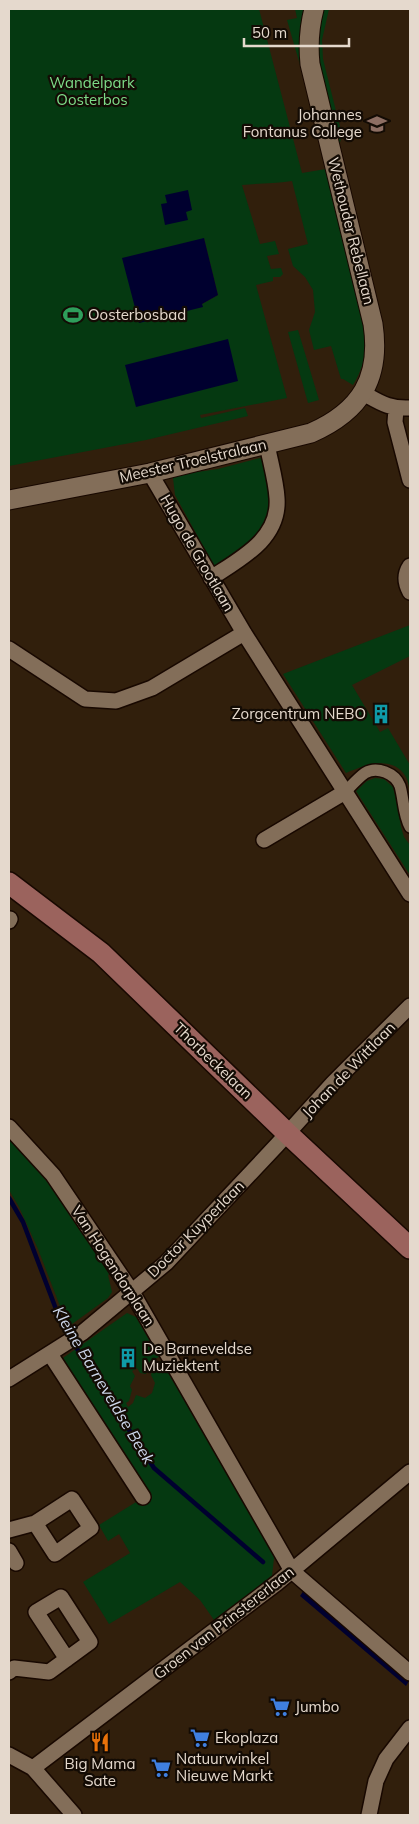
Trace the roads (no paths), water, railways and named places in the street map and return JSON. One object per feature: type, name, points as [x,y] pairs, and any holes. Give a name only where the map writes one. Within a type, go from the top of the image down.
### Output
[{"type":"main road","name":"Thorbeckelaan","points":[[9,883],[102,953],[288,1134],[410,1248]]},
{"type":"street","name":"Wethouder Rebellaan","points":[[314,9],[310,22],[308,43],[310,64],[376,340],[371,375],[363,394]]},
{"type":"street","points":[[363,394],[388,407],[403,408],[395,422],[410,480]]},
{"type":"street","name":"Meester Troelstralaan","points":[[9,500],[150,473],[311,433],[328,426],[354,406],[363,394]]},
{"type":"street","points":[[211,578],[256,549],[266,537],[274,518],[278,499],[267,444]]},
{"type":"street","name":"Hugo de Grootlaan","points":[[150,473],[244,633],[410,894]]},
{"type":"street","points":[[410,566],[405,580],[410,592]]},
{"type":"street","points":[[9,649],[85,699],[116,701],[152,688],[244,633]]},
{"type":"street","points":[[264,840],[345,792],[366,772],[381,770],[392,774],[400,785],[406,819],[410,827]]},
{"type":"street","name":"Johan de Wittlaan","points":[[288,1134],[333,1083],[410,1006]]},
{"type":"street","name":"Van Hogendorplaan","points":[[9,1127],[53,1175],[132,1292],[292,1571],[410,1673]]},
{"type":"street","name":"Doctor Kuyperlaan","points":[[9,1379],[82,1333],[166,1263],[288,1134]]},
{"type":"street","points":[[52,1352],[143,1497]]},
{"type":"street","name":"Groen van Prinstererlaan","points":[[33,1768],[292,1571],[410,1472]]},
{"type":"street","points":[[9,1530],[35,1523]]},
{"type":"street","points":[[9,1672],[14,1668],[49,1672],[67,1659]]},
{"type":"street","points":[[369,1815],[376,1781],[386,1759],[410,1728]]},
{"type":"street","points":[[9,1755],[33,1768],[74,1815]]},
{"type":"waterway","name":"Kleine Barneveldse Beek","points":[[9,1198],[23,1222],[59,1317],[84,1361],[154,1468],[263,1562]]},
{"type":"place","name":"Johannes Fontanus College","points":[[377,124]]},
{"type":"place","name":"Oosterbosbad","points":[[73,315]]},
{"type":"place","name":"Zorgcentrum NEBO","points":[[381,714]]},
{"type":"place","name":"De Barneveldse Muziektent","points":[[128,1358]]},
{"type":"place","name":"Jumbo","points":[[280,1707]]},
{"type":"place","name":"Ekoplaza","points":[[200,1738]]},
{"type":"place","name":"Big Mama Sate","points":[[100,1742]]},
{"type":"place","name":"Natuurwinkel Nieuwe Markt","points":[[161,1768]]},
{"type":"park label","name":"Wandelpark Oosterbos","points":[[92,92]]}]
